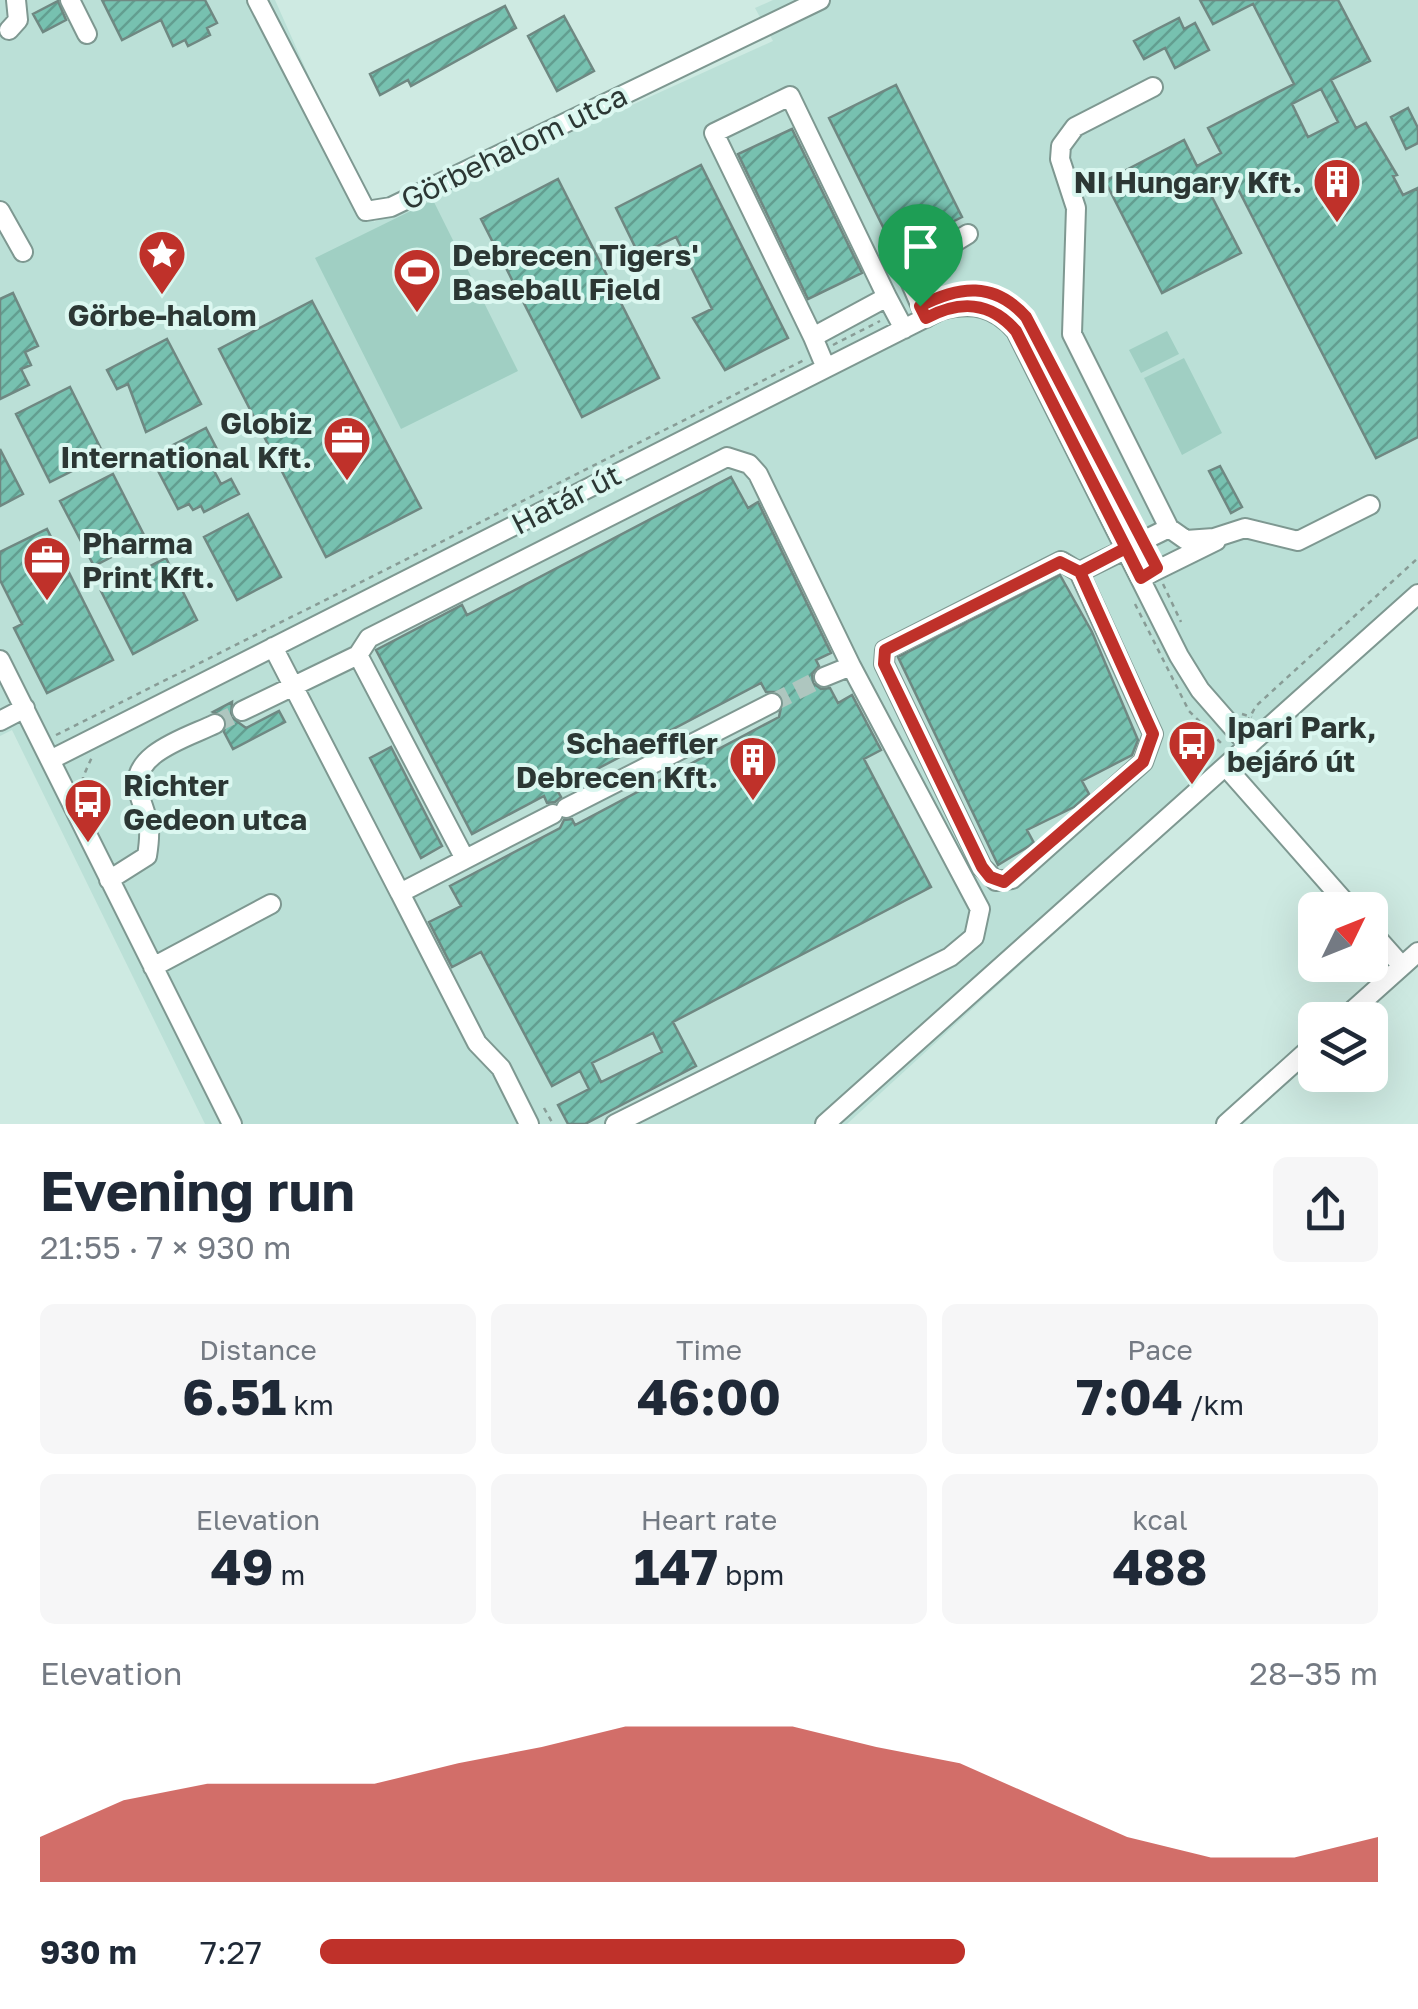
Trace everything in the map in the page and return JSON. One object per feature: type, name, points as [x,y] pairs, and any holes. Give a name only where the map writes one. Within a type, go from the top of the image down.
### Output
[{"type":"street","points":[[10,30],[18,20],[16,0]]},
{"type":"street","points":[[70,0],[87,34]]},
{"type":"street","name":"Görbehalom utca","points":[[257,0],[366,211],[391,207],[820,0]]},
{"type":"street","points":[[1153,88],[1075,128],[1061,146],[1060,159],[1076,208],[1072,334],[1174,532],[1186,540],[1222,536],[1245,528],[1298,541],[1370,505]]},
{"type":"street","points":[[790,96],[896,313],[819,353],[714,132],[790,96]]},
{"type":"street","points":[[0,211],[23,252]]},
{"type":"street","points":[[923,312],[906,272],[968,234]]},
{"type":"street","name":"Határ út","points":[[48,750],[273,648],[896,313],[973,305],[996,312],[1016,331],[1134,545],[1156,569],[1200,690],[1249,746]]},
{"type":"street","points":[[242,711],[358,655],[369,638],[727,457],[749,464],[758,474],[851,666],[980,909],[974,937],[950,957],[615,1124]]},
{"type":"street","points":[[1080,572],[1134,545],[1174,532]]},
{"type":"street","points":[[1156,569],[1174,532]]},
{"type":"street","points":[[1156,569],[1206,548],[1222,536]]},
{"type":"street","points":[[1060,562],[1080,572],[1153,734],[1143,762],[1012,879],[996,881],[982,867],[884,664],[885,650],[1060,562]]},
{"type":"street","points":[[825,1124],[1418,594]]},
{"type":"street","points":[[273,648],[476,1042],[500,1068],[529,1124]]},
{"type":"street","points":[[358,655],[464,859]]},
{"type":"street","points":[[0,660],[232,1124]]},
{"type":"street","points":[[824,676],[851,666]]},
{"type":"street","points":[[400,893],[772,703]]},
{"type":"street","points":[[0,721],[25,708]]},
{"type":"street","points":[[109,880],[147,856],[152,822],[137,788],[140,771],[152,754],[216,724]]},
{"type":"street","points":[[1226,767],[1336,892]]},
{"type":"street","points":[[153,968],[271,904]]},
{"type":"street","points":[[1388,950],[1402,966]]},
{"type":"street","points":[[1362,1002],[1418,952]]},
{"type":"street","points":[[1226,1124],[1298,1059]]},
{"type":"path","points":[[923,312],[954,289],[996,293],[1015,304],[1035,334]]},
{"type":"path","points":[[48,750],[896,313]]},
{"type":"path","points":[[1062,386],[1134,545]]},
{"type":"path","points":[[1234,711],[1252,718],[1256,706],[1418,558]]},
{"type":"path","points":[[1156,569],[1181,624]]},
{"type":"path","points":[[1133,599],[1189,711],[1223,745]]},
{"type":"path","points":[[83,796],[83,777],[102,748]]},
{"type":"path","points":[[544,1108],[553,1124]]},
{"type":"shaded area","points":[[0,0],[275,0],[374,222],[773,41],[755,8],[773,0],[1418,0],[1418,600],[847,1124],[205,1124],[12,730],[0,736]]},
{"type":"green space","name":"Debrecen Tigers' Baseball Field","points":[[433,200],[518,371],[401,429],[315,258]]},
{"type":"green space","points":[[1167,331],[1179,354],[1141,373],[1129,350]]},
{"type":"green space","points":[[1184,358],[1222,433],[1182,455],[1144,378]]},
{"type":"building","points":[[102,0],[205,0],[217,23],[207,28],[210,35],[188,46],[185,40],[173,46],[161,20],[122,40]]},
{"type":"building","name":"NI Hungary Kft.","points":[[1200,0],[1338,0],[1370,61],[1331,80],[1356,128],[1366,123],[1397,175],[1393,176],[1403,195],[1418,188],[1418,437],[1376,458],[1234,181],[1210,193],[1241,253],[1162,293],[1105,181],[1184,140],[1197,166],[1221,153],[1208,128],[1294,84],[1253,4],[1213,24]],"holes":[[[1321,89],[1338,122],[1308,137],[1292,104]]]},
{"type":"building","points":[[58,1],[66,20],[43,32],[33,14]]},
{"type":"building","points":[[505,6],[516,28],[411,86],[408,80],[380,95],[370,74]]},
{"type":"building","points":[[564,16],[594,71],[557,91],[528,36]]},
{"type":"building","points":[[1179,18],[1184,29],[1195,23],[1209,50],[1175,68],[1165,48],[1144,59],[1134,41]]},
{"type":"building","points":[[896,85],[962,217],[895,251],[829,118]]},
{"type":"building","points":[[1408,108],[1418,128],[1418,143],[1406,149],[1391,117]]},
{"type":"building","points":[[792,129],[862,273],[808,299],[738,154]]},
{"type":"building","points":[[701,165],[788,338],[725,370],[693,318],[712,309],[676,237],[639,255],[616,208]]},
{"type":"building","points":[[558,179],[659,378],[582,417],[481,219]]},
{"type":"building","points":[[13,293],[38,346],[25,352],[31,365],[21,369],[29,385],[0,399],[0,299]]},
{"type":"building","points":[[312,301],[421,508],[326,557],[219,349]]},
{"type":"building","points":[[167,339],[201,404],[146,432],[128,384],[117,389],[107,370]]},
{"type":"building","points":[[70,387],[104,455],[50,482],[16,414]]},
{"type":"building","points":[[206,428],[219,453],[208,459],[221,484],[231,479],[239,494],[204,512],[201,506],[193,510],[189,504],[178,509],[154,463],[177,452],[173,445]]},
{"type":"building","points":[[0,449],[23,494],[0,506]]},
{"type":"building","points":[[1220,466],[1242,507],[1231,513],[1209,471]]},
{"type":"building","points":[[113,474],[146,539],[94,566],[60,501]]},
{"type":"building","name":"Schaeffler Debrecen Kft.","points":[[731,477],[748,508],[758,502],[831,653],[816,660],[819,666],[812,674],[813,683],[821,689],[830,688],[838,703],[852,695],[881,750],[864,759],[931,887],[673,1022],[696,1066],[585,1124],[568,1124],[558,1105],[589,1089],[580,1071],[552,1086],[481,952],[452,967],[429,922],[461,906],[450,886],[560,828],[564,820],[572,819],[575,825],[779,717],[783,698],[778,692],[766,692],[761,683],[557,790],[561,797],[555,802],[547,803],[544,796],[472,834],[376,650],[462,605],[467,615]],"holes":[[[653,1033],[662,1052],[601,1082],[592,1063]]]},
{"type":"building","points":[[248,514],[281,577],[237,600],[204,537]]},
{"type":"building","name":"Pharma Print Kft.","points":[[47,529],[113,660],[47,693],[14,628],[22,624],[0,580],[0,552]]},
{"type":"building","points":[[166,558],[197,620],[133,654],[101,591]]},
{"type":"building","points":[[1060,575],[1092,632],[1138,740],[1132,755],[1082,781],[1089,794],[1074,807],[1027,830],[1034,843],[998,865],[898,657]]},
{"type":"building","points":[[232,702],[231,717],[246,728],[279,711],[285,722],[233,749],[224,732],[226,718],[213,712]]},
{"type":"building","points":[[391,747],[442,846],[421,858],[370,758]]},
{"type":"tunnel","points":[[772,703],[824,677]]},
{"type":"tunnel","points":[[215,724],[242,711]]},
{"type":"place","name":"NI Hungary Kft.","points":[[1337,224]]},
{"type":"place","name":"Görbe-halom","points":[[162,296]]},
{"type":"place","name":"Debrecen Tigers' Baseball Field","points":[[417,314]]},
{"type":"place","name":"Globiz International Kft.","points":[[347,482]]},
{"type":"place","name":"Pharma Print Kft.","points":[[47,602]]},
{"type":"place","name":"Ipari Park, bejáró út","points":[[1192,786]]},
{"type":"place","name":"Schaeffler Debrecen Kft.","points":[[753,802]]},
{"type":"place","name":"Richter Gedeon utca","points":[[88,844]]},
{"type":"route","points":[[920,306],[926,318],[941,310],[973,305],[986,307],[1007,320],[1126,548],[1080,572],[1153,734],[1143,762],[1004,882],[990,877],[982,867],[884,664],[885,650],[1060,562],[1080,572],[1113,553],[1126,548],[1141,578],[1157,568],[1026,317],[1015,304],[996,293],[954,289],[920,306]]}]
